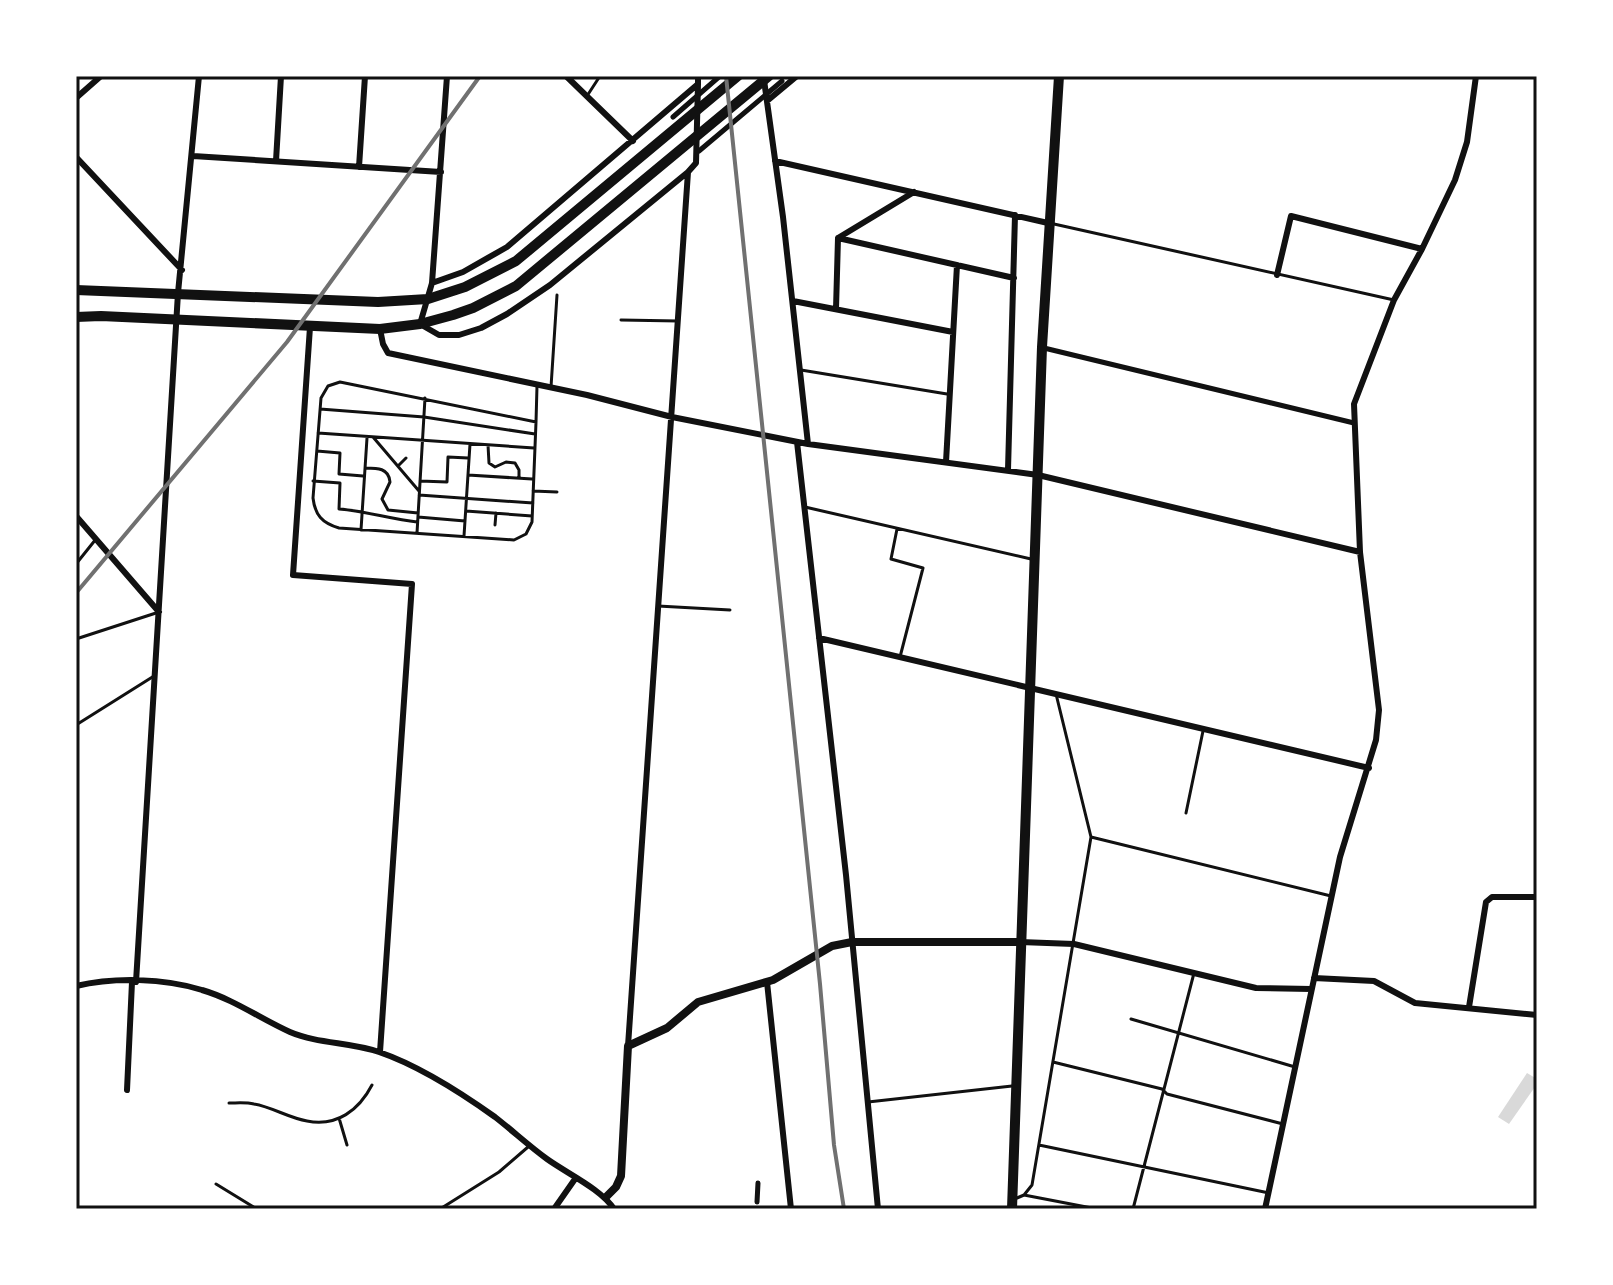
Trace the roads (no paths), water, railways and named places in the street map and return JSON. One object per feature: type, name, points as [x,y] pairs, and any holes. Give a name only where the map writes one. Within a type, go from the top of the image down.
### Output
[{"type":"main road","points":[[76,290],[378,302],[428,299],[497,273],[555,230],[738,76]]},
{"type":"main road","points":[[76,317],[380,329],[420,324],[473,308],[527,278],[766,76]]},
{"type":"main road","points":[[1012,1204],[1042,347],[1059,76]]},
{"type":"street","points":[[76,98],[101,76]]},
{"type":"street","points":[[127,1090],[178,293],[199,76]]},
{"type":"street","points":[[276,161],[281,76]]},
{"type":"street","points":[[359,167],[365,76]]},
{"type":"street","points":[[447,76],[432,283],[420,324],[439,335],[459,335],[481,328],[507,314],[550,285],[688,172],[696,163],[698,76]]},
{"type":"street","points":[[566,76],[633,141]]},
{"type":"street","points":[[673,117],[720,76]]},
{"type":"street","points":[[766,76],[808,444]]},
{"type":"street","points":[[767,101],[797,76]]},
{"type":"street","points":[[1265,1209],[1340,857],[1376,740],[1379,710],[1360,552],[1354,404],[1394,300],[1455,180],[1467,142],[1476,76]]},
{"type":"street","points":[[699,151],[782,81]]},
{"type":"street","points":[[432,283],[463,272],[507,247],[698,84]]},
{"type":"street","points":[[193,156],[441,172]]},
{"type":"street","points":[[76,157],[182,270]]},
{"type":"street","points":[[775,161],[1048,223]]},
{"type":"street","points":[[606,1197],[621,1176],[688,172]]},
{"type":"street","points":[[838,238],[914,192]]},
{"type":"street","points":[[1008,470],[1015,215]]},
{"type":"street","points":[[1277,275],[1291,216],[1422,249]]},
{"type":"street","points":[[838,238],[1014,278]]},
{"type":"street","points":[[836,309],[838,238]]},
{"type":"street","points":[[946,462],[957,265]]},
{"type":"street","points":[[793,301],[953,332]]},
{"type":"street","points":[[310,327],[293,575],[412,584],[380,1052]]},
{"type":"street","points":[[380,329],[388,353],[797,442],[1038,475],[1360,552]]},
{"type":"street","points":[[1042,347],[1354,423]]},
{"type":"street","points":[[797,442],[878,1209]]},
{"type":"street","points":[[76,516],[159,612]]},
{"type":"street","points":[[819,638],[1369,768]]},
{"type":"street","points":[[1469,1007],[1486,902],[1492,897],[1537,897]]},
{"type":"street","points":[[628,1046],[667,1028],[698,1002],[767,982],[832,946],[852,942],[1074,944],[1256,988],[1311,989]]},
{"type":"street","points":[[1314,978],[1374,981],[1415,1003],[1537,1015]]},
{"type":"street","points":[[76,986],[96,982],[134,982],[202,990],[290,1032],[314,1040],[380,1052],[459,1092],[575,1179],[606,1197],[614,1209]]},
{"type":"street","points":[[767,982],[791,1209]]},
{"type":"street","points":[[554,1209],[575,1179]]},
{"type":"street","points":[[757,1202],[758,1183]]},
{"type":"lane","points":[[587,96],[600,76]]},
{"type":"lane","points":[[1048,223],[1394,300]]},
{"type":"lane","points":[[551,387],[557,295]]},
{"type":"lane","points":[[621,320],[678,321]]},
{"type":"lane","points":[[801,370],[950,394]]},
{"type":"lane","points":[[536,422],[340,382],[328,386],[320,409],[313,481],[315,510],[321,519],[339,528],[521,538],[530,529],[532,516],[534,479],[535,434],[536,422],[537,384]]},
{"type":"lane","points":[[417,533],[425,398]]},
{"type":"lane","points":[[320,409],[424,417],[535,434]]},
{"type":"lane","points":[[318,433],[535,448]]},
{"type":"lane","points":[[370,437],[419,493],[533,503]]},
{"type":"lane","points":[[361,530],[370,437]]},
{"type":"lane","points":[[464,536],[470,444]]},
{"type":"lane","points":[[488,445],[489,463],[495,467],[506,462],[515,463],[519,478]]},
{"type":"lane","points":[[317,451],[340,453],[339,474],[365,476]]},
{"type":"lane","points":[[420,481],[447,482],[448,457],[469,458]]},
{"type":"lane","points":[[398,466],[406,458]]},
{"type":"lane","points":[[366,468],[383,469],[388,473],[390,482],[382,499],[388,510],[418,517],[465,521]]},
{"type":"lane","points":[[468,475],[534,479]]},
{"type":"lane","points":[[313,481],[340,483],[339,509],[363,511],[392,519],[418,517]]},
{"type":"lane","points":[[533,491],[557,492]]},
{"type":"lane","points":[[805,507],[1035,560]]},
{"type":"lane","points":[[466,511],[532,516]]},
{"type":"lane","points":[[495,525],[496,513]]},
{"type":"lane","points":[[897,529],[891,559],[923,568],[900,658]]},
{"type":"lane","points":[[76,564],[96,539]]},
{"type":"lane","points":[[658,606],[730,610]]},
{"type":"lane","points":[[76,639],[159,612]]},
{"type":"lane","points":[[76,725],[154,676]]},
{"type":"lane","points":[[1012,1204],[1032,1185],[1091,837],[1056,694]]},
{"type":"lane","points":[[1186,813],[1204,728]]},
{"type":"lane","points":[[1091,837],[1331,896]]},
{"type":"lane","points":[[1133,1209],[1194,973]]},
{"type":"lane","points":[[1131,1019],[1295,1067]]},
{"type":"lane","points":[[1053,1062],[1283,1124]]},
{"type":"lane","points":[[229,1103],[253,1104],[305,1121],[323,1122],[339,1118],[364,1102],[372,1085]]},
{"type":"lane","points":[[868,1102],[1016,1086]]},
{"type":"lane","points":[[339,1118],[347,1145]]},
{"type":"lane","points":[[1039,1145],[1269,1193]]},
{"type":"lane","points":[[440,1209],[499,1172],[529,1146]]},
{"type":"lane","points":[[216,1184],[257,1209]]},
{"type":"lane","points":[[1024,1195],[1097,1209]]},
{"type":"railway","points":[[76,593],[287,342],[480,76]]},
{"type":"railway","points":[[726,76],[834,1145],[844,1209]]}]
